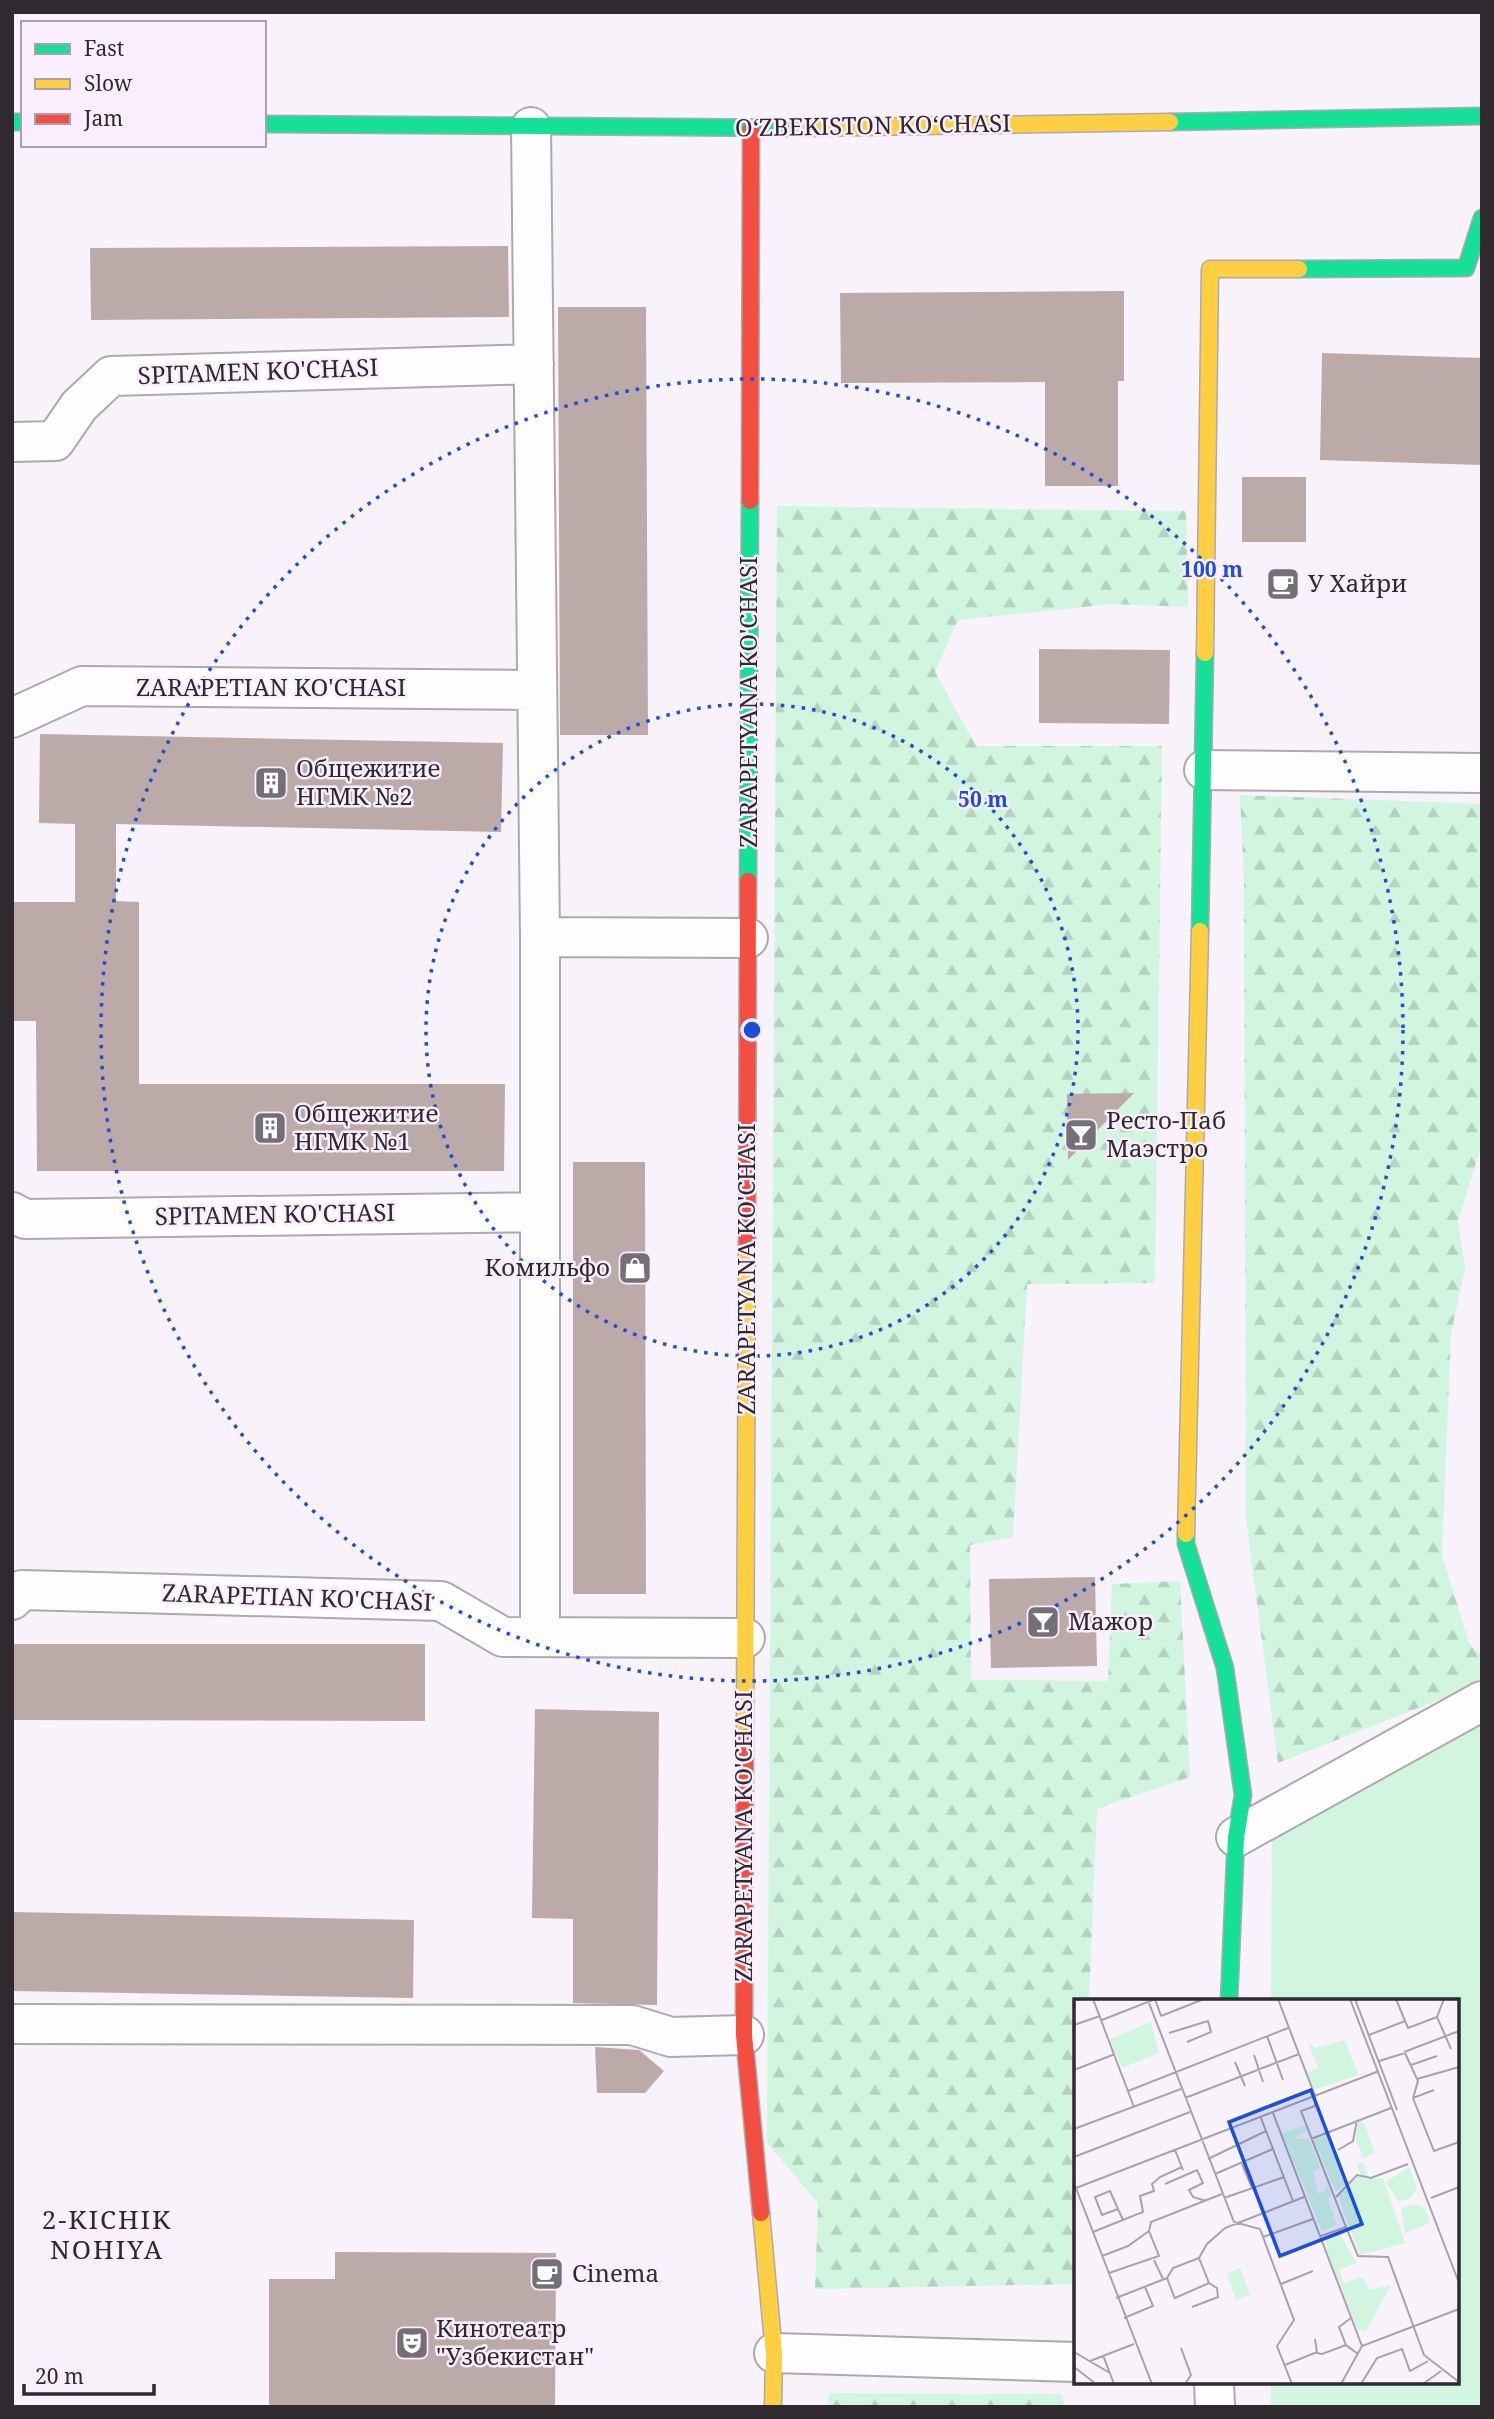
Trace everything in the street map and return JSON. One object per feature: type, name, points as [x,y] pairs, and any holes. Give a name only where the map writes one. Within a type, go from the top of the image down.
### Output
[{"type":"street","name":"O‘ZBEKISTON KO‘CHASI","points":[[266,124],[751,129],[1482,116]]},
{"type":"street","points":[[531,127],[540,937],[540,1637]]},
{"type":"street","name":"ZARAPETYANA KO'CHASI","points":[[751,129],[744,2035],[774,2353],[773,2407]]},
{"type":"street","points":[[1229,1999],[1236,1837],[1243,1795],[1226,1668],[1185,1544],[1204,770],[1210,269],[1466,268],[1482,218]]},
{"type":"street","name":"SPITAMEN KO'CHASI","points":[[12,442],[55,441],[79,406],[111,376],[534,364]]},
{"type":"street","name":"ZARAPETIAN KO'CHASI","points":[[12,718],[82,686],[537,690]]},
{"type":"street","points":[[1204,770],[1482,773]]},
{"type":"street","points":[[540,937],[748,938]]},
{"type":"street","name":"SPITAMEN KO'CHASI","points":[[12,1212],[24,1219],[540,1212]]},
{"type":"street","name":"ZARAPETIAN KO'CHASI","points":[[12,1600],[22,1590],[441,1601],[503,1637],[745,1638]]},
{"type":"street","points":[[1236,1837],[1482,1702]]},
{"type":"street","points":[[12,2024],[632,2025],[671,2037],[744,2035]]},
{"type":"street","points":[[774,2353],[1074,2362]]},
{"type":"street","points":[[1214,2384],[1215,2407]]},
{"type":"green space","points":[[777,506],[1186,511],[1188,607],[1112,604],[958,620],[935,672],[976,746],[1162,746],[1155,1283],[1027,1284],[1013,1537],[970,1545],[971,1680],[1108,1681],[1112,1584],[1180,1581],[1190,1777],[1097,1809],[1089,1999],[1074,1999],[1074,2284],[815,2289],[818,2203],[767,2143]]},
{"type":"green space","points":[[1240,795],[1482,804],[1482,1144],[1458,1221],[1465,1269],[1451,1334],[1442,1555],[1469,1643],[1482,1657],[1482,1683],[1278,1763],[1246,1519],[1244,880]]},
{"type":"green space","points":[[1482,1723],[1482,2407],[1271,2407],[1271,2384],[1459,2384],[1459,1999],[1271,1999],[1272,1833]]},
{"type":"green space","points":[[829,2393],[1062,2394],[1064,2407],[828,2407]]},
{"type":"building","points":[[508,246],[509,317],[91,320],[90,248]]},
{"type":"building","points":[[1124,291],[1124,381],[1118,381],[1118,486],[1045,486],[1045,382],[841,383],[840,293]]},
{"type":"building","points":[[558,307],[646,307],[648,735],[560,735]]},
{"type":"building","points":[[1322,353],[1482,358],[1482,465],[1320,460]]},
{"type":"building","points":[[1242,477],[1306,477],[1306,542],[1242,542]]},
{"type":"building","points":[[1039,649],[1170,650],[1169,724],[1039,723]]},
{"type":"building","points":[[40,734],[503,743],[501,832],[116,824],[116,901],[139,902],[139,1084],[505,1084],[504,1171],[37,1171],[36,1021],[12,1021],[12,902],[75,902],[75,824],[39,823]]},
{"type":"building","points":[[1134,1093],[1068,1160],[1067,1094]]},
{"type":"building","points":[[573,1162],[645,1162],[646,1594],[573,1594]]},
{"type":"building","name":"Мажор","points":[[1095,1577],[1097,1666],[991,1668],[989,1579]]},
{"type":"building","points":[[12,1644],[425,1644],[425,1721],[12,1720]]},
{"type":"building","points":[[535,1709],[659,1712],[657,2005],[573,2003],[573,1919],[532,1918]]},
{"type":"building","points":[[12,1912],[414,1920],[413,1998],[12,1991]]},
{"type":"building","points":[[595,2047],[639,2050],[664,2071],[645,2093],[597,2093]]},
{"type":"building","name":"Кинотеатр \"Узбекистан\"","points":[[335,2252],[556,2253],[555,2407],[269,2407],[269,2279],[335,2279]]},
{"type":"traffic: fast","points":[[1170,122],[1482,116]]},
{"type":"traffic: fast","points":[[12,122],[21,122]]},
{"type":"traffic: fast","points":[[266,124],[804,128]]},
{"type":"traffic: fast","points":[[1299,269],[1466,268],[1482,218]]},
{"type":"traffic: fast","points":[[748,881],[750,501]]},
{"type":"traffic: fast","points":[[1200,931],[1205,653]]},
{"type":"traffic: fast","points":[[1186,1534],[1186,1544],[1225,1668],[1243,1795],[1236,1837],[1229,1999]]},
{"type":"traffic: slow","points":[[804,128],[1170,122]]},
{"type":"traffic: slow","points":[[1205,653],[1210,269],[1299,269]]},
{"type":"traffic: slow","points":[[1186,1534],[1200,931]]},
{"type":"traffic: slow","points":[[745,1737],[747,1242]]},
{"type":"traffic: slow","points":[[761,2213],[774,2353],[773,2407]]},
{"type":"traffic: jam","points":[[750,501],[751,129]]},
{"type":"traffic: jam","points":[[747,1242],[748,881]]},
{"type":"traffic: jam","points":[[745,1737],[744,2035],[761,2213]]},
{"type":"place","name":"У Хайри","points":[[1283,584]]},
{"type":"place","name":"Общежитие НГМК №2","points":[[271,783]]},
{"type":"place","name":"Общежитие НГМК №1","points":[[270,1128]]},
{"type":"place","name":"Ресто-Паб Маэстро","points":[[1081,1135]]},
{"type":"place","name":"Комильфо","points":[[635,1268]]},
{"type":"place","name":"Мажор","points":[[1043,1622]]},
{"type":"place","name":"Cinema","points":[[547,2274]]},
{"type":"place","name":"Кинотеатр \"Узбекистан\"","points":[[412,2343]]},
{"type":"district","name":"2-KICHIK NOHIYA","points":[[107,2235]]}]
